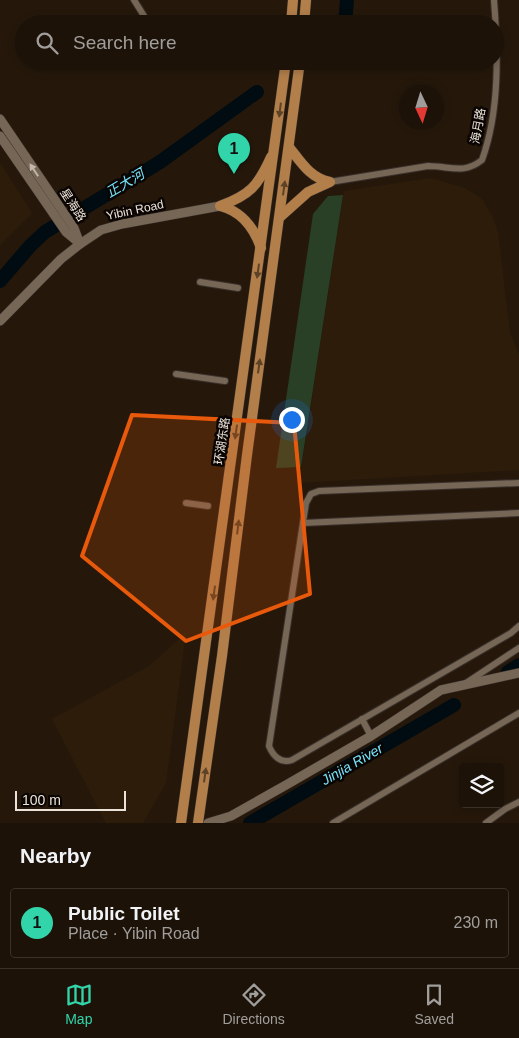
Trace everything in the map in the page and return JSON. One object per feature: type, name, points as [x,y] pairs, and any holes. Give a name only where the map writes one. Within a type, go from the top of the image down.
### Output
[{"type":"main road","points":[[291,15],[292,0]]},
{"type":"main road","points":[[305,15],[306,0]]},
{"type":"main road","name":"环湖东路","points":[[181,823],[276,147],[285,70]]},
{"type":"main road","points":[[198,823],[222,656],[299,70]]},
{"type":"main road","points":[[220,206],[241,198],[252,189],[276,147]]},
{"type":"main road","points":[[289,147],[304,168],[319,180],[330,182]]},
{"type":"main road","points":[[280,217],[308,192],[330,182]]},
{"type":"main road","points":[[220,206],[230,208],[240,215],[254,232],[261,250]]},
{"type":"street","points":[[134,0],[143,15]]},
{"type":"street","name":"海月路","points":[[494,0],[494,15]]},
{"type":"street","name":"海月路","points":[[330,182],[428,166],[440,166],[458,170],[468,169],[482,160],[492,119],[496,70]]},
{"type":"street","name":"星海路","points":[[0,119],[58,213]]},
{"type":"street","name":"星海路","points":[[0,136],[80,244]]},
{"type":"street","name":"Yibin Road","points":[[0,321],[61,258],[102,230],[122,224],[220,206]]},
{"type":"street","points":[[200,282],[238,288]]},
{"type":"street","points":[[176,374],[225,381]]},
{"type":"street","points":[[519,482],[319,491],[311,494],[308,498],[303,523],[270,746],[272,753],[280,760],[286,762],[511,634],[519,626]]},
{"type":"street","points":[[186,503],[208,506]]},
{"type":"street","points":[[303,523],[519,513]]},
{"type":"street","points":[[463,685],[519,648]]},
{"type":"street","points":[[208,823],[231,816],[371,736],[441,690],[519,673]]},
{"type":"street","points":[[433,678],[441,690]]},
{"type":"street","points":[[333,823],[519,712]]},
{"type":"street","points":[[362,719],[371,736]]},
{"type":"street","points":[[486,823],[505,809],[519,802]]},
{"type":"highlighted area","points":[[132,415],[294,423],[310,594],[186,641],[82,556]]},
{"type":"shaded area","points":[[0,163],[32,213],[0,245]]},
{"type":"shaded area","points":[[431,178],[465,188],[481,198],[492,215],[498,232],[510,333],[519,354],[519,470],[299,483],[344,191]]},
{"type":"shaded area","points":[[186,633],[166,783],[143,823],[106,823],[52,719],[149,666]]},
{"type":"green space","points":[[343,195],[301,467],[276,468],[313,214],[328,196]]},
{"type":"waterway","name":"正大河","points":[[346,15],[347,0]]},
{"type":"waterway","name":"正大河","points":[[0,281],[30,246],[45,232],[160,162],[257,92]]},
{"type":"waterway","name":"Jinjia River","points":[[508,672],[519,665]]},
{"type":"waterway","name":"Jinjia River","points":[[250,823],[454,705]]},
{"type":"place","name":"Public Toilet","points":[[234,174]]}]
